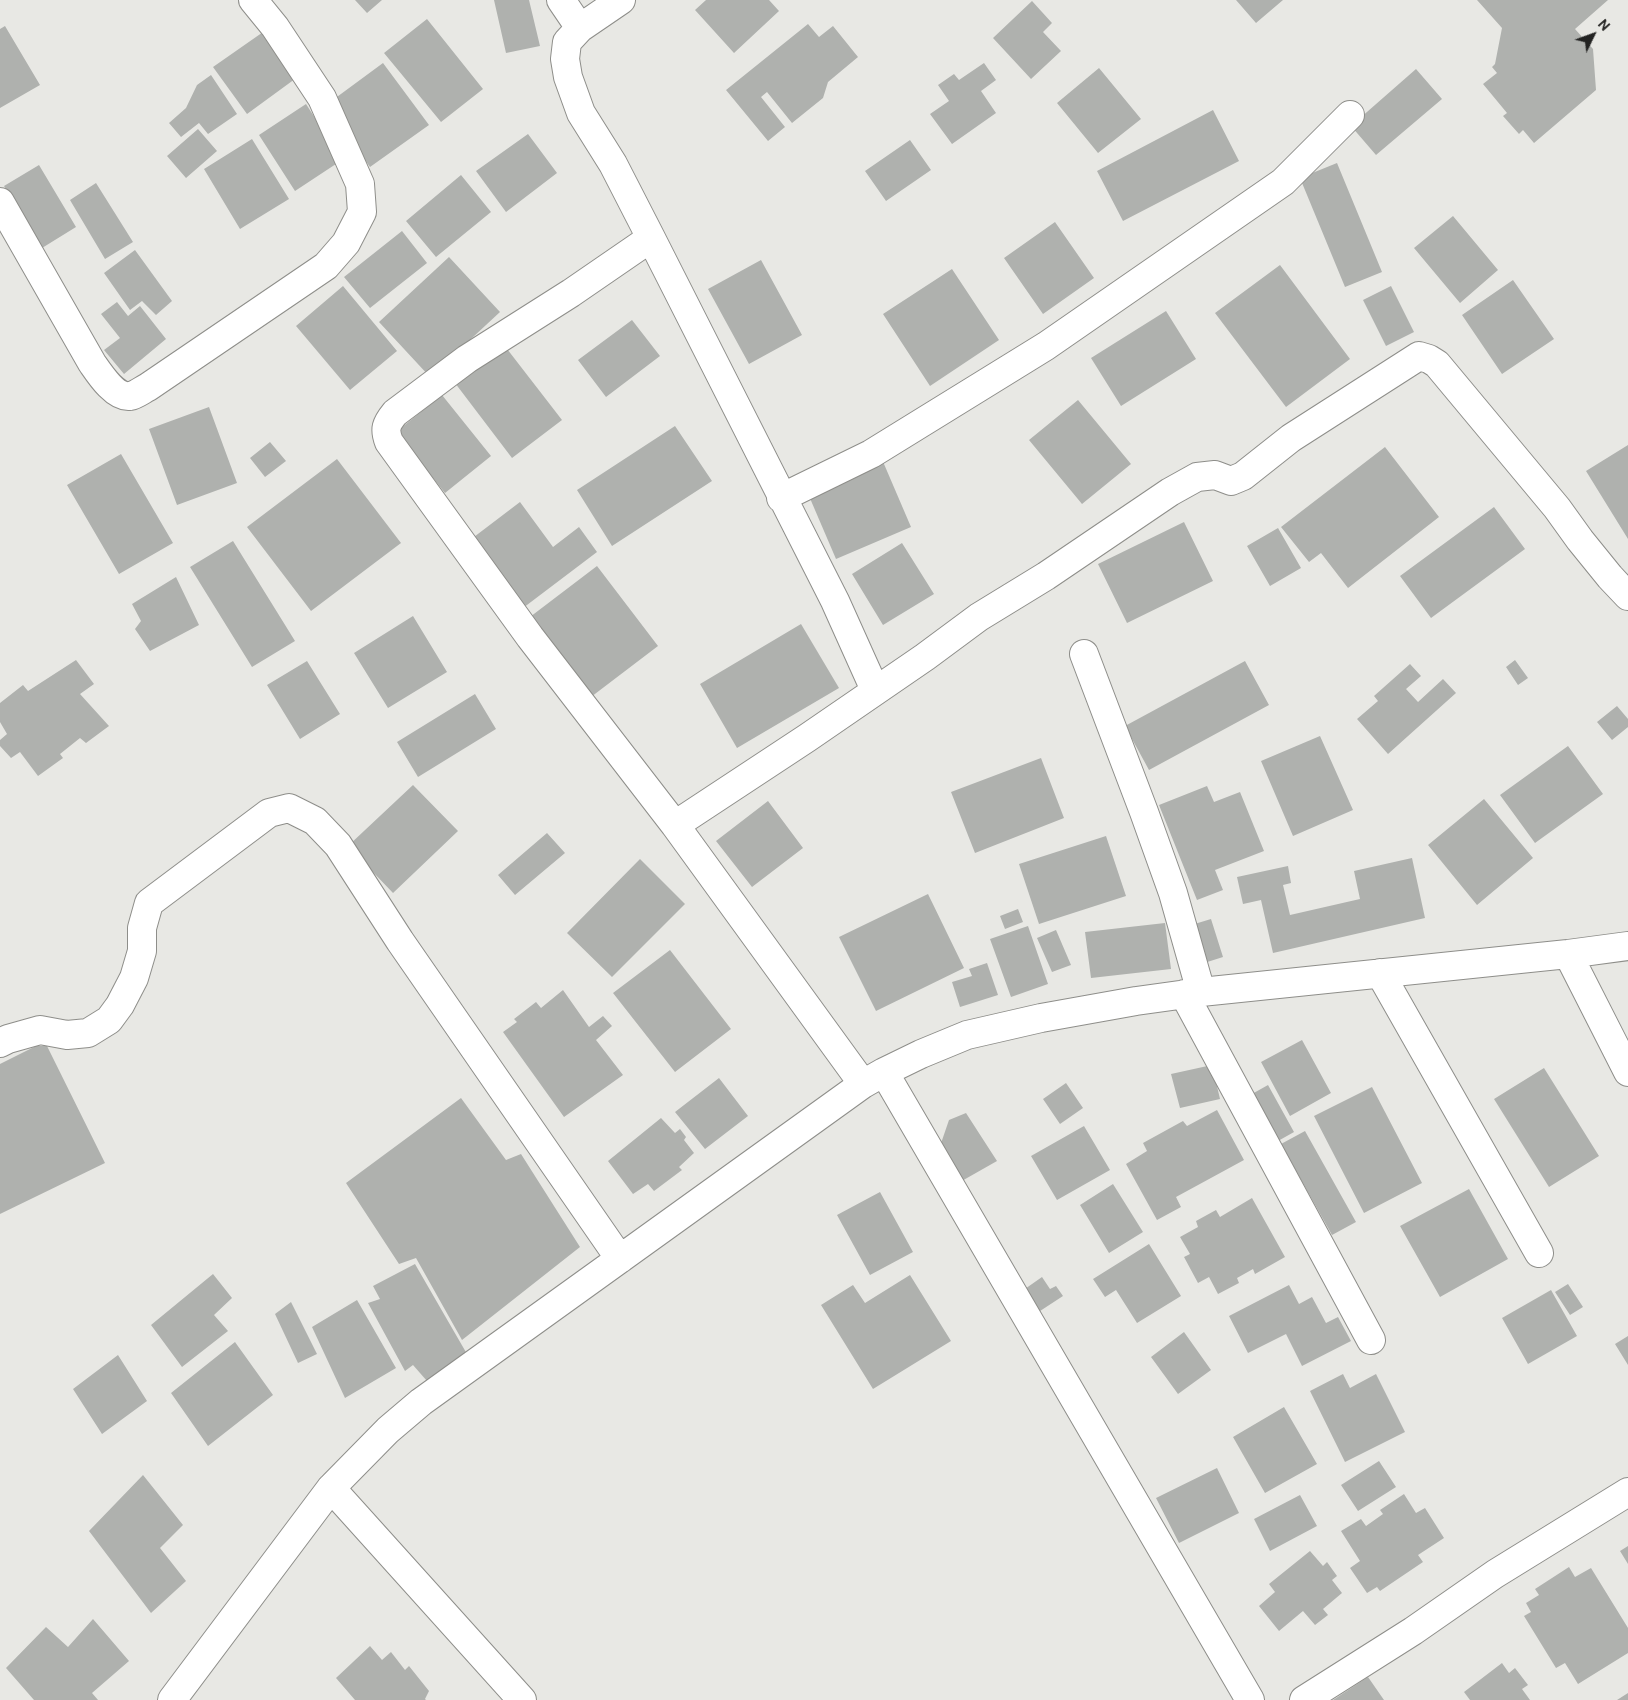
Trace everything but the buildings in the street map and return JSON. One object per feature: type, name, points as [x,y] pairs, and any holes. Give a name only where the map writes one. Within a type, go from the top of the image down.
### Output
[{"type":"street","points":[[0,202],[92,363],[106,382],[125,396],[132,396],[148,387],[326,266],[346,243],[362,212],[360,184],[322,98],[274,27],[252,0]]},
{"type":"street","points":[[561,0],[580,28]]},
{"type":"street","points":[[621,0],[580,28],[568,42],[565,59],[568,77],[582,113],[612,164],[651,238],[781,498],[835,601],[875,690]]},
{"type":"street","points":[[781,498],[871,454],[1046,346],[1284,182],[1350,115]]},
{"type":"street","points":[[651,238],[571,293],[467,359],[394,413],[387,422],[385,431],[389,442],[530,637],[675,826],[873,1078],[1250,1700]]},
{"type":"street","points":[[675,826],[807,738],[980,617],[1046,576],[1170,492],[1197,477],[1215,476],[1231,480],[1243,476],[1291,438],[1420,356],[1437,364],[1557,508],[1610,577],[1628,596]]},
{"type":"street","points":[[1084,654],[1170,884],[1193,993],[1371,1340]]},
{"type":"street","points":[[0,1043],[40,1030],[67,1035],[88,1033],[109,1020],[120,1005],[134,978],[142,951],[142,928],[149,903],[269,813],[289,808],[314,821],[338,845],[400,941],[620,1259]]},
{"type":"street","points":[[172,1700],[331,1488],[388,1430],[421,1402],[873,1078],[921,1054],[966,1035],[1041,1018],[1136,1001],[1193,993],[1568,954],[1628,946]]},
{"type":"street","points":[[1568,954],[1628,1072]]},
{"type":"street","points":[[1380,973],[1539,1253]]},
{"type":"street","points":[[331,1488],[522,1700]]},
{"type":"street","points":[[1304,1700],[1413,1631],[1495,1574],[1628,1492]]}]
